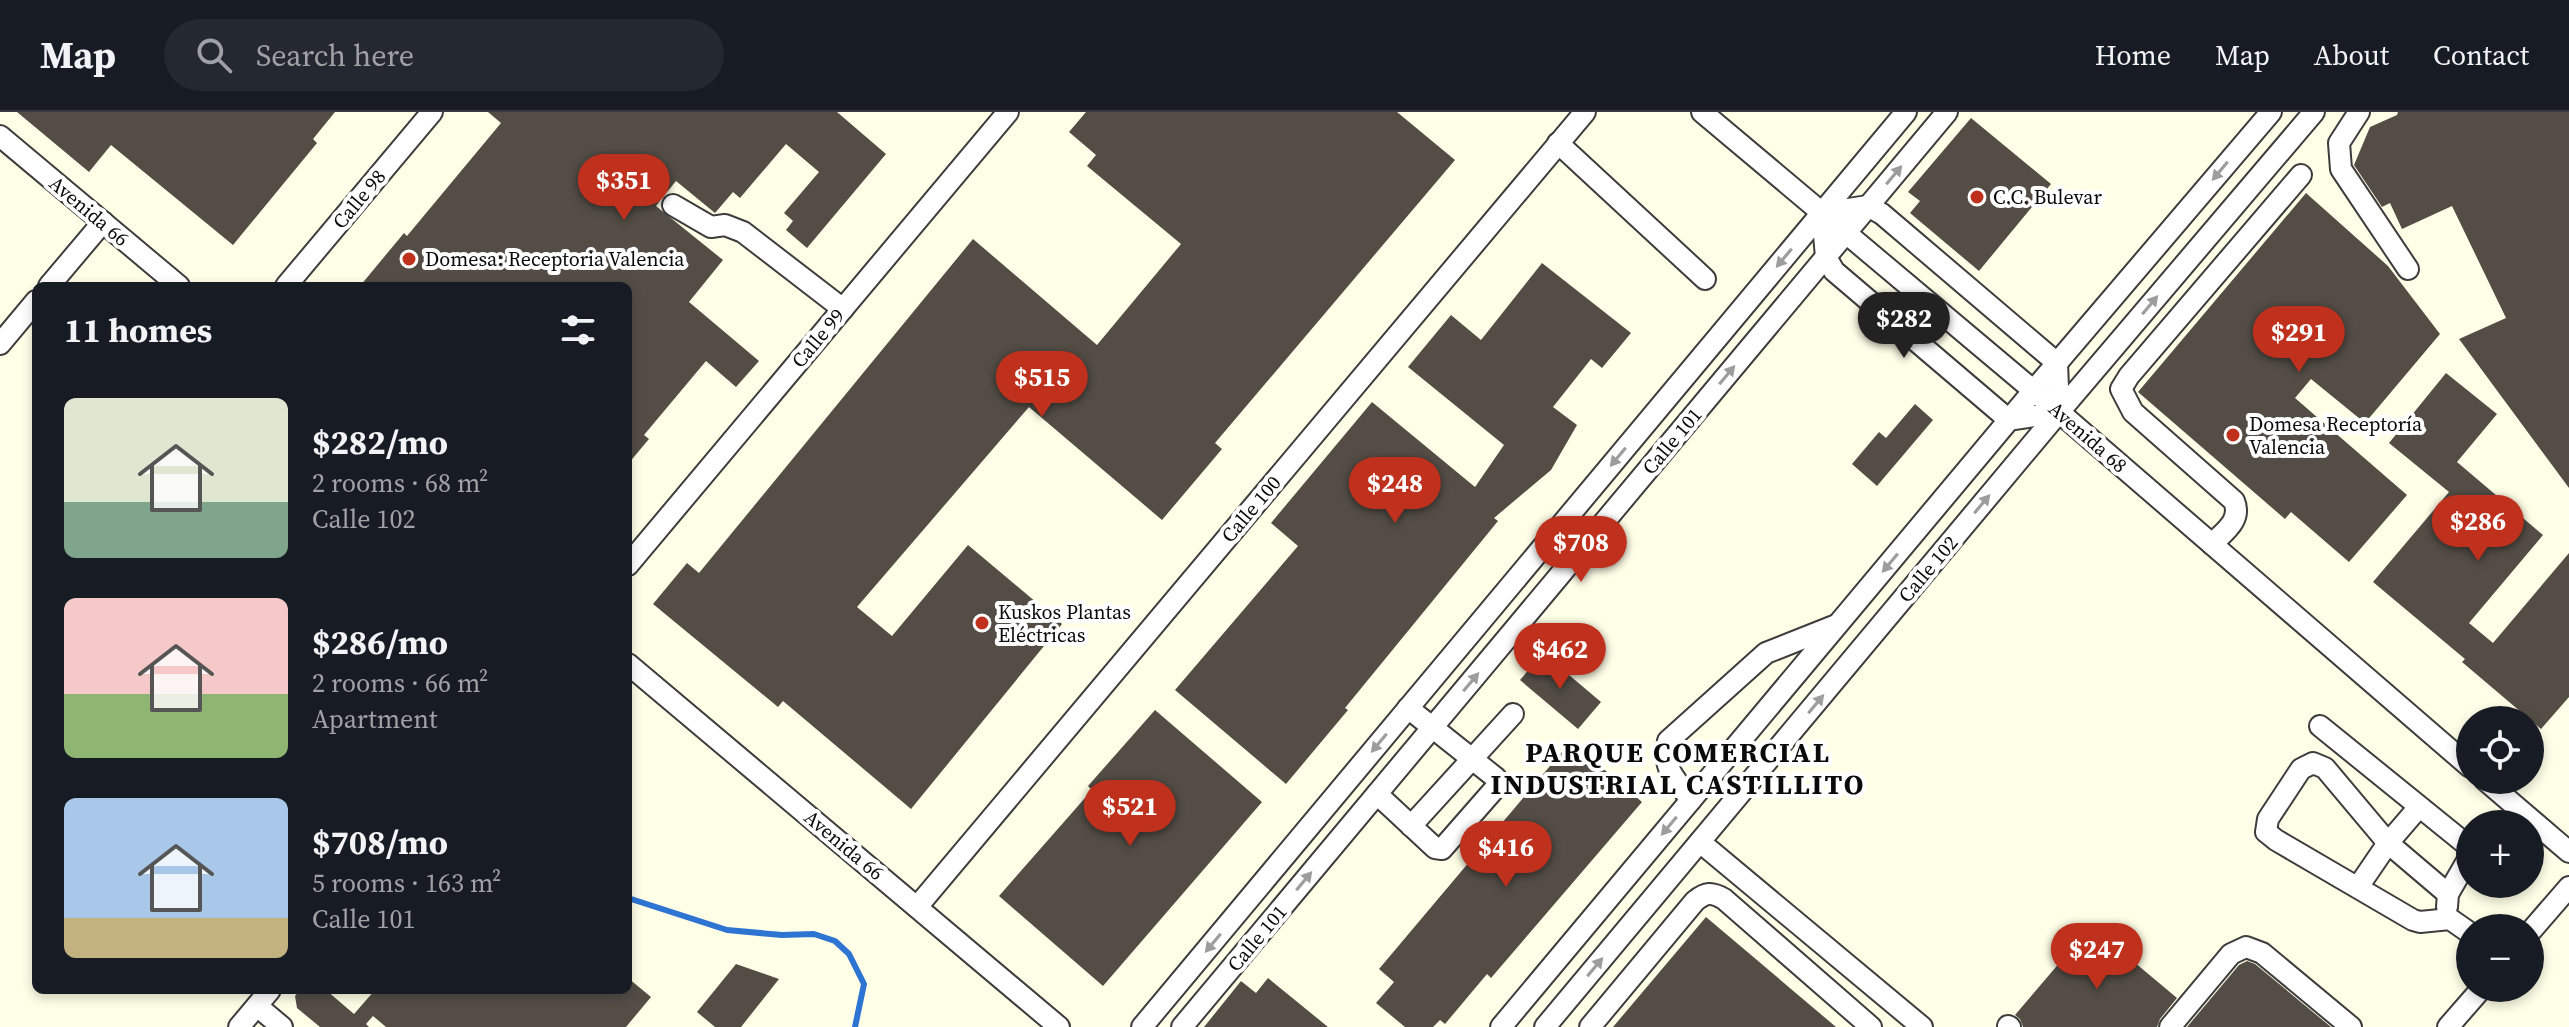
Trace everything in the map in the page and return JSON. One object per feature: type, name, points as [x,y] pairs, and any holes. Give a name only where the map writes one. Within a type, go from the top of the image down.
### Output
[{"type":"street","name":"Calle 98","points":[[289,282],[432,112]]},
{"type":"street","name":"Calle 99","points":[[632,560],[1008,112]]},
{"type":"street","name":"Calle 100","points":[[917,907],[1585,112]]},
{"type":"street","name":"Avenida 68","points":[[1702,112],[2034,390],[2456,755]]},
{"type":"street","name":"Calle 101","points":[[1142,1027],[1906,112]]},
{"type":"street","name":"Calle 101","points":[[1182,1027],[1947,112]]},
{"type":"street","name":"Calle 102","points":[[1501,1027],[2271,112]]},
{"type":"street","name":"Calle 102","points":[[1545,1027],[2314,112]]},
{"type":"street","points":[[2359,112],[2339,143],[2341,169],[2408,269]]},
{"type":"street","name":"Avenida 66","points":[[0,136],[174,282]]},
{"type":"street","points":[[1558,143],[1705,279]]},
{"type":"street","points":[[2212,544],[2236,519],[2238,510],[2234,501],[2133,412],[2121,389],[2301,175]]},
{"type":"street","points":[[673,205],[711,227],[725,225],[743,232],[843,309]]},
{"type":"street","points":[[1868,206],[1882,214],[2057,363],[2059,412],[2009,420],[1834,271],[1826,257],[1822,213],[1868,206]]},
{"type":"street","points":[[52,282],[103,222]]},
{"type":"street","points":[[0,344],[32,306]]},
{"type":"street","points":[[1691,800],[1668,769],[1665,758],[1668,741],[1766,653],[1837,625]]},
{"type":"street","name":"Avenida 66","points":[[632,667],[1059,1027]]},
{"type":"street","points":[[1377,794],[1435,848],[1442,849],[1498,785],[1496,778],[1408,708]]},
{"type":"street","points":[[1411,826],[1513,714]]},
{"type":"street","points":[[2320,726],[2456,836]]},
{"type":"street","points":[[2448,894],[2388,843],[2325,768],[2313,763],[2301,769],[2268,819],[2266,832],[2413,920],[2450,919],[2456,923]]},
{"type":"street","points":[[2501,794],[2569,852]]},
{"type":"street","points":[[2358,887],[2388,843],[2419,807]]},
{"type":"street","points":[[1700,842],[1922,1027]]},
{"type":"street","points":[[2450,919],[2448,894],[2456,879]]},
{"type":"street","points":[[2544,916],[2569,887]]},
{"type":"street","points":[[1590,1027],[1695,901],[1703,894],[1714,893],[1871,1027]]},
{"type":"street","points":[[2170,1027],[2231,954],[2246,947],[2262,953],[2351,1027]]},
{"type":"street","points":[[239,1027],[264,998],[282,1027]]},
{"type":"street","points":[[2448,1027],[2470,1002]]},
{"type":"building","points":[[17,112],[335,112],[313,139],[317,143],[233,245],[111,145],[89,172]]},
{"type":"building","points":[[488,112],[837,112],[886,154],[807,248],[786,230],[793,221],[784,213],[819,172],[786,144],[740,198],[733,192],[715,213],[676,181],[656,206],[723,260],[689,302],[759,361],[736,387],[706,361],[644,435],[649,439],[632,459],[632,282],[363,282],[404,233],[407,236],[501,123]]},
{"type":"building","points":[[1086,112],[1397,112],[1455,160],[1215,443],[1222,449],[1162,520],[1029,407],[857,607],[892,636],[968,545],[1062,624],[911,809],[783,701],[778,707],[653,604],[687,563],[699,573],[973,239],[1097,345],[1181,244],[1087,166],[1096,155],[1069,132]]},
{"type":"building","points":[[2398,112],[2569,112],[2569,488],[2459,339],[2506,318],[2452,206],[2402,229],[2390,203],[2382,207],[2354,165],[2370,127]]},
{"type":"building","name":"C.C. Bulevar","points":[[1971,118],[2051,184],[1979,271],[1910,213],[1920,201],[1908,192]]},
{"type":"building","points":[[2306,193],[2388,266],[2440,334],[2365,423],[2311,379],[2295,398],[2407,495],[2349,562],[2291,512],[2285,519],[2138,392]]},
{"type":"building","points":[[1542,263],[1631,333],[1602,368],[1591,359],[1553,407],[1577,425],[1551,470],[1494,518],[1498,521],[1286,784],[1175,690],[1298,546],[1271,523],[1372,402],[1475,487],[1504,445],[1408,367],[1451,315],[1481,340]]},
{"type":"building","points":[[2446,373],[2497,414],[2457,462],[2543,535],[2469,623],[2493,643],[2569,553],[2569,697],[2544,726],[2544,706],[2514,706],[2462,662],[2465,659],[2373,582],[2449,492],[2389,443]]},
{"type":"building","points":[[1915,404],[1933,420],[1877,486],[1852,464],[1879,432],[1886,438]]},
{"type":"building","points":[[1543,653],[1601,702],[1578,729],[1520,680]]},
{"type":"building","points":[[1155,710],[1262,802],[1103,986],[999,896],[1092,790],[1088,786]]},
{"type":"building","points":[[1571,741],[1642,802],[1491,978],[1487,974],[1445,1024],[1440,1020],[1433,1027],[1405,1027],[1376,1003],[1394,982],[1379,969]]},
{"type":"building","points":[[1706,917],[1836,1027],[1613,1027]]},
{"type":"building","points":[[2091,926],[2177,998],[2157,1027],[2023,1027],[2015,1015]]},
{"type":"building","points":[[2247,961],[2255,964],[2331,1027],[2187,1027],[2239,965]]},
{"type":"building","points":[[736,964],[779,979],[741,1027],[715,1027],[697,1012]]},
{"type":"building","points":[[1268,978],[1328,1027],[1204,1027],[1241,981],[1256,993]]},
{"type":"building","points":[[632,981],[651,997],[626,1027],[386,1027],[373,1016],[366,1024],[369,1027],[320,1027],[297,1008],[295,996],[331,994],[354,1014],[372,994],[632,994]]},
{"type":"waterway","points":[[632,899],[727,930],[782,935],[814,934],[835,941],[849,954],[864,984],[855,1027]]},
{"type":"place","name":"C.C. Bulevar","points":[[1977,197]]},
{"type":"place","name":"Domesa: Receptoria Valencia","points":[[409,259]]},
{"type":"place","name":"Domesa Receptoría Valencia","points":[[2233,435]]},
{"type":"place","name":"Kuskos Plantas Eléctricas","points":[[982,623]]},
{"type":"district","name":"PARQUE COMERCIAL INDUSTRIAL CASTILLITO","points":[[1678,768]]}]
